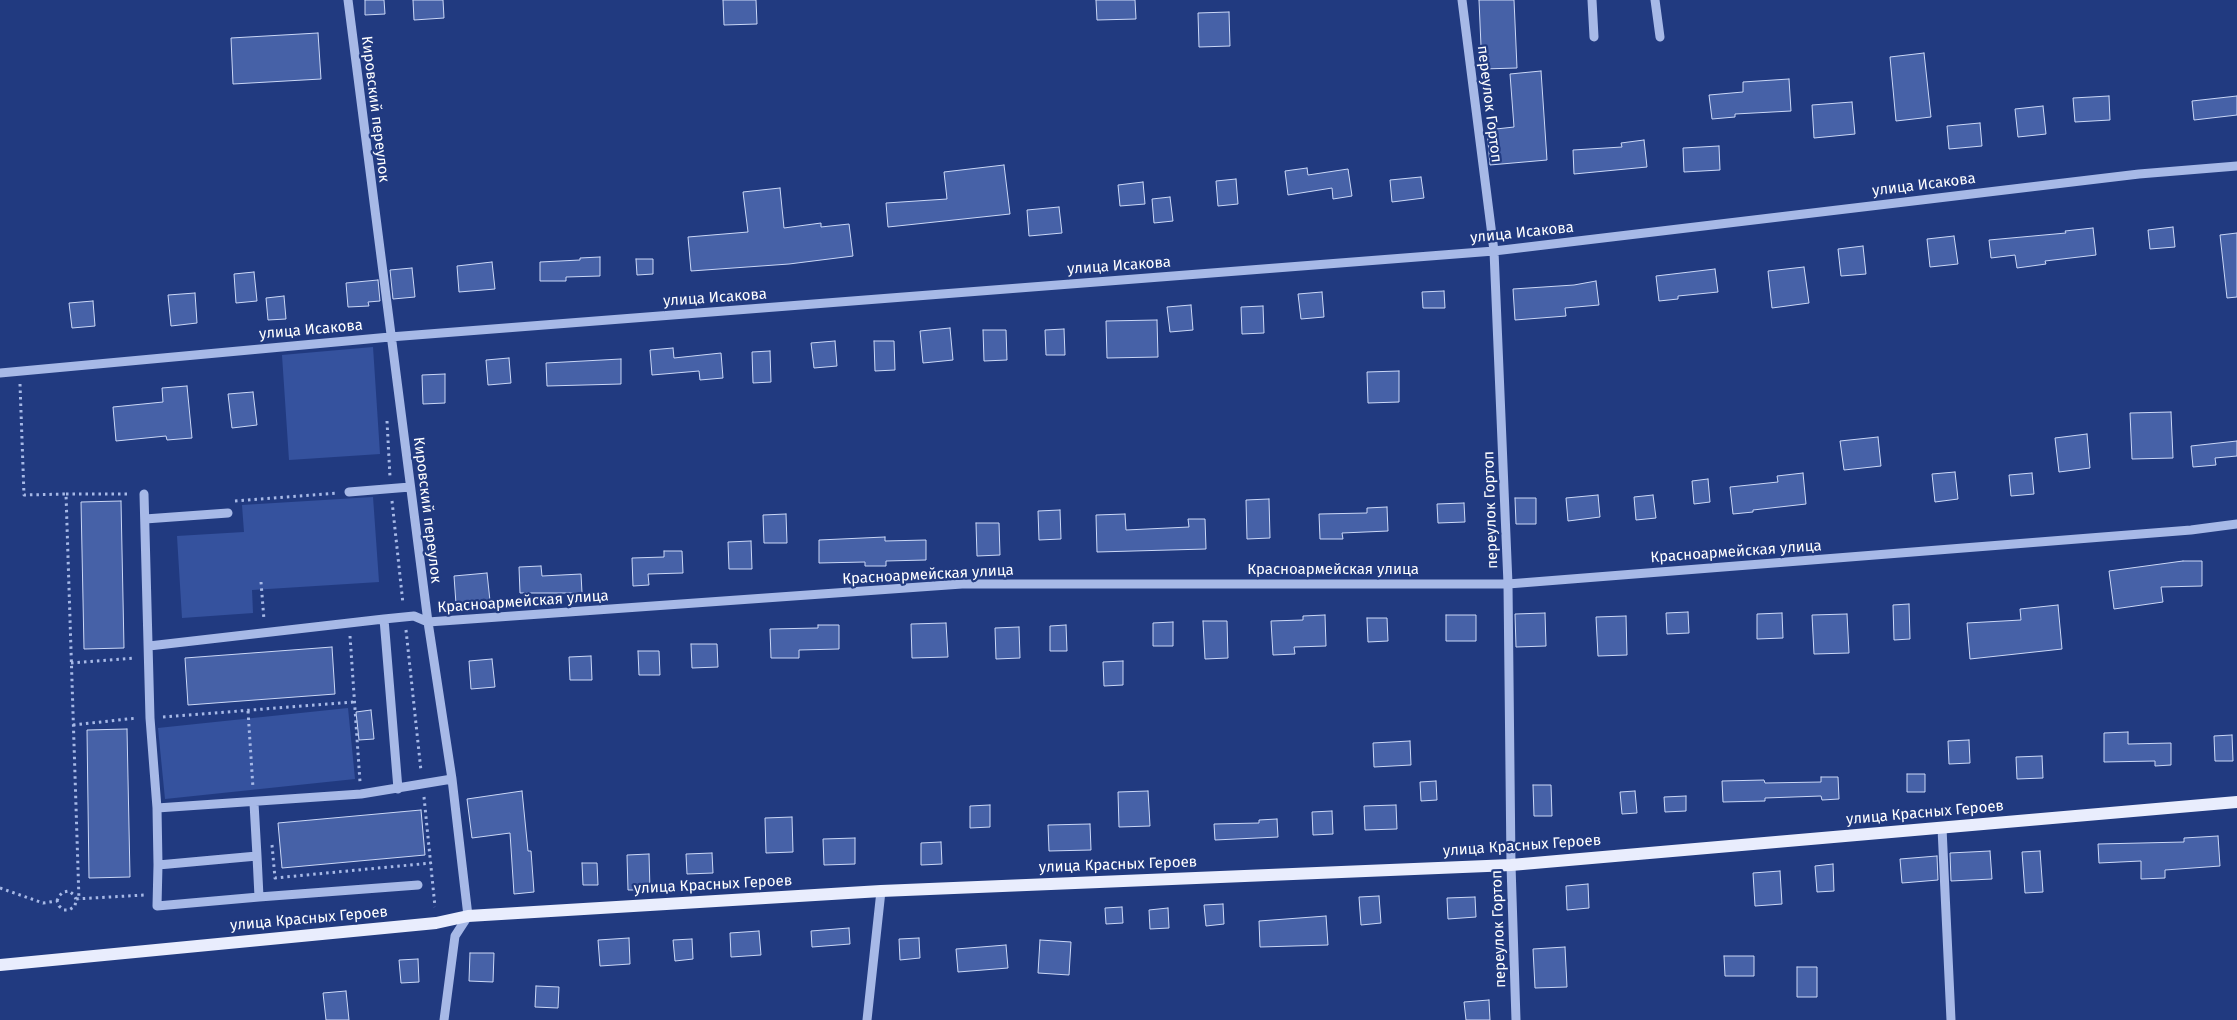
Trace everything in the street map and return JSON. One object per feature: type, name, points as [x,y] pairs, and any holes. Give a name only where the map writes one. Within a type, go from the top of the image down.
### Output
[{"type":"main road","name":"улица Красных Героев","points":[[0,964],[436,923],[468,916],[881,891],[1511,865],[2237,802]]},
{"type":"street","name":"Кировский переулок","points":[[348,0],[390,337],[428,622],[452,779],[468,916]]},
{"type":"street","name":"переулок Гортоп","points":[[1462,0],[1494,251],[1508,584],[1511,865],[1516,1020]]},
{"type":"street","points":[[1592,0],[1594,37]]},
{"type":"street","points":[[1655,0],[1660,36]]},
{"type":"street","name":"улица Исакова","points":[[0,373],[390,337],[1494,251],[2129,175],[2237,166]]},
{"type":"street","points":[[349,492],[410,487]]},
{"type":"street","points":[[144,494],[150,718],[157,808],[157,906],[418,885]]},
{"type":"street","points":[[145,519],[228,513]]},
{"type":"street","name":"Красноармейская улица","points":[[149,646],[414,616],[428,622],[962,584],[1508,584],[2181,531],[2237,524]]},
{"type":"street","points":[[384,619],[398,789]]},
{"type":"street","points":[[157,808],[254,803],[361,794],[452,779]]},
{"type":"street","points":[[254,803],[258,898]]},
{"type":"street","points":[[1942,828],[1950,1020]]},
{"type":"street","points":[[158,865],[257,856]]},
{"type":"street","points":[[867,1020],[881,891]]},
{"type":"street","points":[[444,1020],[455,936],[468,916]]},
{"type":"path","points":[[20,371],[24,495],[132,494],[133,504]]},
{"type":"path","points":[[386,415],[391,489],[436,923]]},
{"type":"path","points":[[228,513],[227,502],[349,492]]},
{"type":"path","points":[[66,494],[78,900],[75,906],[69,910],[64,910],[57,901],[63,892],[69,891],[78,900]]},
{"type":"path","points":[[261,582],[265,632]]},
{"type":"path","points":[[349,622],[353,702],[361,794]]},
{"type":"path","points":[[138,658],[138,667]]},
{"type":"path","points":[[73,725],[353,702]]},
{"type":"path","points":[[139,710],[140,718]]},
{"type":"path","points":[[248,711],[254,803]]},
{"type":"path","points":[[416,800],[424,800]]},
{"type":"path","points":[[272,841],[275,878],[431,863]]},
{"type":"path","points":[[78,900],[145,895],[145,885]]},
{"type":"path","points":[[0,888],[43,903],[57,901]]},
{"type":"shaded area","points":[[373,347],[380,454],[289,460],[282,355]]},
{"type":"shaded area","points":[[373,497],[379,582],[252,590],[253,613],[182,618],[177,536],[244,532],[242,505]]},
{"type":"shaded area","points":[[348,708],[355,779],[165,799],[158,728]]},
{"type":"building","points":[[365,0],[384,0],[385,14],[365,15]]},
{"type":"building","points":[[413,0],[443,0],[444,18],[414,20]]},
{"type":"building","points":[[723,0],[756,0],[757,24],[724,25]]},
{"type":"building","points":[[1096,0],[1135,0],[1136,19],[1097,20]]},
{"type":"building","points":[[1479,0],[1514,0],[1517,68],[1482,69]]},
{"type":"building","points":[[1229,12],[1230,46],[1199,47],[1198,13]]},
{"type":"building","points":[[318,33],[321,79],[233,84],[231,38]]},
{"type":"building","points":[[1924,53],[1931,117],[1896,121],[1890,57]]},
{"type":"building","points":[[1541,71],[1547,160],[1490,165],[1487,130],[1514,127],[1510,74]]},
{"type":"building","points":[[1789,79],[1791,111],[1735,114],[1735,117],[1712,119],[1709,95],[1743,92],[1743,82]]},
{"type":"building","points":[[2109,96],[2110,120],[2075,122],[2073,98]]},
{"type":"building","points":[[2237,96],[2237,115],[2194,120],[2192,101]]},
{"type":"building","points":[[1852,102],[1855,134],[1814,138],[1812,105]]},
{"type":"building","points":[[2043,106],[2046,134],[2018,137],[2015,109]]},
{"type":"building","points":[[1980,123],[1982,146],[1949,149],[1947,126]]},
{"type":"building","points":[[1644,140],[1647,167],[1574,174],[1573,150],[1622,147],[1621,143]]},
{"type":"building","points":[[1719,146],[1720,170],[1684,172],[1683,148]]},
{"type":"building","points":[[1004,165],[1010,214],[888,227],[886,203],[947,199],[944,172]]},
{"type":"building","points":[[1307,168],[1308,175],[1348,169],[1352,196],[1333,199],[1332,188],[1288,195],[1285,171]]},
{"type":"building","points":[[1421,177],[1424,198],[1392,202],[1390,180]]},
{"type":"building","points":[[1236,179],[1238,204],[1218,206],[1216,181]]},
{"type":"building","points":[[1143,182],[1145,204],[1120,206],[1118,185]]},
{"type":"building","points":[[780,188],[784,228],[821,223],[821,227],[849,224],[853,256],[789,264],[691,271],[688,237],[748,232],[743,192]]},
{"type":"building","points":[[1170,197],[1173,221],[1154,223],[1152,199]]},
{"type":"building","points":[[1059,207],[1062,233],[1029,236],[1027,210]]},
{"type":"building","points":[[2173,227],[2175,247],[2150,249],[2148,230]]},
{"type":"building","points":[[2093,228],[2096,255],[2045,261],[2046,264],[2017,268],[2015,255],[1991,258],[1989,240],[2066,233],[2065,231]]},
{"type":"building","points":[[2237,233],[2237,297],[2227,298],[2220,235]]},
{"type":"building","points":[[1954,236],[1958,264],[1930,267],[1927,239]]},
{"type":"building","points":[[1863,246],[1866,274],[1841,276],[1838,249]]},
{"type":"building","points":[[600,257],[600,276],[566,277],[566,281],[540,281],[540,262]]},
{"type":"building","points":[[636,259],[653,259],[653,274],[637,275]]},
{"type":"building","points":[[492,262],[495,289],[459,292],[457,266]]},
{"type":"building","points":[[1804,267],[1809,303],[1772,308],[1768,271]]},
{"type":"building","points":[[412,268],[415,297],[393,299],[390,270]]},
{"type":"building","points":[[1715,269],[1718,292],[1678,296],[1678,299],[1659,301],[1656,276]]},
{"type":"building","points":[[254,272],[257,301],[236,303],[234,274]]},
{"type":"building","points":[[378,280],[380,301],[368,302],[369,306],[348,307],[346,283]]},
{"type":"building","points":[[1596,281],[1599,305],[1565,308],[1566,316],[1515,320],[1513,289],[1574,285]]},
{"type":"building","points":[[1444,291],[1445,308],[1423,308],[1422,292]]},
{"type":"building","points":[[1322,292],[1324,317],[1301,319],[1298,294]]},
{"type":"building","points":[[195,293],[197,323],[171,326],[168,295]]},
{"type":"building","points":[[284,296],[286,319],[268,320],[266,298]]},
{"type":"building","points":[[93,301],[95,326],[72,328],[69,303]]},
{"type":"building","points":[[1191,305],[1193,330],[1170,332],[1167,307]]},
{"type":"building","points":[[1263,306],[1264,333],[1242,334],[1241,307]]},
{"type":"building","points":[[1157,320],[1158,357],[1107,358],[1106,321]]},
{"type":"building","points":[[950,328],[953,360],[923,363],[920,331]]},
{"type":"building","points":[[1064,329],[1065,355],[1046,355],[1045,330]]},
{"type":"building","points":[[983,330],[1006,330],[1007,360],[984,361]]},
{"type":"building","points":[[835,341],[837,366],[814,368],[811,343]]},
{"type":"building","points":[[874,341],[894,341],[895,370],[875,371]]},
{"type":"building","points":[[673,348],[674,358],[721,353],[723,378],[700,380],[699,371],[652,375],[650,350]]},
{"type":"building","points":[[770,351],[771,382],[753,383],[752,352]]},
{"type":"building","points":[[509,358],[511,383],[488,385],[486,360]]},
{"type":"building","points":[[621,359],[621,384],[547,386],[546,363]]},
{"type":"building","points":[[1399,371],[1399,402],[1368,403],[1367,372]]},
{"type":"building","points":[[445,374],[445,403],[423,404],[422,375]]},
{"type":"building","points":[[187,386],[192,438],[167,440],[166,436],[116,441],[113,407],[163,402],[162,388]]},
{"type":"building","points":[[253,392],[257,425],[232,428],[228,394]]},
{"type":"building","points":[[2171,412],[2173,458],[2132,459],[2130,413]]},
{"type":"building","points":[[2087,434],[2090,468],[2059,472],[2055,438]]},
{"type":"building","points":[[1878,437],[1881,466],[1844,470],[1840,441]]},
{"type":"building","points":[[2237,441],[2237,456],[2215,458],[2216,465],[2193,467],[2191,446]]},
{"type":"building","points":[[1955,472],[1958,499],[1935,502],[1932,474]]},
{"type":"building","points":[[1803,473],[1806,504],[1733,514],[1730,487],[1778,482],[1777,476]]},
{"type":"building","points":[[2032,473],[2034,494],[2011,496],[2009,475]]},
{"type":"building","points":[[1708,479],[1710,502],[1694,504],[1692,481]]},
{"type":"building","points":[[1598,495],[1600,517],[1568,521],[1566,498]]},
{"type":"building","points":[[1653,495],[1656,518],[1636,520],[1634,497]]},
{"type":"building","points":[[1515,498],[1536,498],[1536,524],[1516,524]]},
{"type":"building","points":[[1269,499],[1270,538],[1247,539],[1246,500]]},
{"type":"building","points":[[121,501],[124,648],[84,649],[81,502]]},
{"type":"building","points":[[1464,503],[1465,522],[1438,523],[1437,504]]},
{"type":"building","points":[[1387,507],[1388,531],[1342,533],[1343,539],[1320,539],[1319,514],[1367,513],[1367,508]]},
{"type":"building","points":[[1060,510],[1061,539],[1039,540],[1038,511]]},
{"type":"building","points":[[786,514],[787,543],[764,543],[763,515]]},
{"type":"building","points":[[1125,514],[1126,530],[1189,527],[1188,519],[1205,519],[1206,549],[1097,552],[1096,515]]},
{"type":"building","points":[[976,523],[999,523],[1000,555],[977,556]]},
{"type":"building","points":[[885,537],[885,541],[926,540],[926,560],[886,561],[886,566],[865,566],[865,562],[819,563],[819,540]]},
{"type":"building","points":[[751,541],[752,569],[729,569],[728,542]]},
{"type":"building","points":[[664,551],[682,551],[683,573],[648,574],[649,585],[633,586],[632,558],[664,557]]},
{"type":"building","points":[[2183,561],[2202,561],[2202,586],[2161,587],[2163,602],[2114,609],[2109,571]]},
{"type":"building","points":[[541,566],[542,576],[581,574],[582,593],[520,593],[519,567]]},
{"type":"building","points":[[487,573],[490,601],[456,604],[454,576]]},
{"type":"building","points":[[1909,604],[1910,639],[1894,640],[1893,605]]},
{"type":"building","points":[[2058,605],[2062,649],[1970,659],[1967,623],[2021,620],[2020,609]]},
{"type":"building","points":[[1688,612],[1689,633],[1667,634],[1666,613]]},
{"type":"building","points":[[1545,613],[1546,646],[1516,647],[1515,614]]},
{"type":"building","points":[[1782,613],[1783,638],[1757,639],[1757,614]]},
{"type":"building","points":[[1847,614],[1849,653],[1814,654],[1812,615]]},
{"type":"building","points":[[1325,615],[1326,646],[1294,647],[1295,654],[1273,655],[1271,621],[1303,620],[1303,616]]},
{"type":"building","points":[[1446,615],[1476,615],[1476,641],[1446,641]]},
{"type":"building","points":[[1626,616],[1627,655],[1598,656],[1596,617]]},
{"type":"building","points":[[1367,618],[1387,618],[1388,641],[1368,642]]},
{"type":"building","points":[[1203,621],[1227,621],[1228,658],[1205,659]]},
{"type":"building","points":[[1173,622],[1173,646],[1153,646],[1153,623]]},
{"type":"building","points":[[946,623],[948,657],[912,658],[911,624]]},
{"type":"building","points":[[818,625],[839,625],[839,649],[799,650],[799,658],[771,658],[770,629],[818,628]]},
{"type":"building","points":[[1066,625],[1067,651],[1050,651],[1050,626]]},
{"type":"building","points":[[1019,627],[1020,658],[996,659],[995,628]]},
{"type":"building","points":[[691,644],[717,644],[718,667],[692,668]]},
{"type":"building","points":[[332,647],[335,694],[188,705],[185,658]]},
{"type":"building","points":[[638,651],[659,651],[660,675],[639,675]]},
{"type":"building","points":[[591,656],[592,680],[570,680],[569,657]]},
{"type":"building","points":[[492,659],[495,687],[471,689],[469,661]]},
{"type":"building","points":[[1123,661],[1123,685],[1104,686],[1103,662]]},
{"type":"building","points":[[371,710],[374,739],[359,740],[356,712]]},
{"type":"building","points":[[127,729],[130,877],[89,878],[87,730]]},
{"type":"building","points":[[2128,732],[2128,744],[2171,743],[2171,765],[2155,766],[2155,761],[2104,762],[2104,733]]},
{"type":"building","points":[[2232,735],[2233,761],[2215,761],[2214,736]]},
{"type":"building","points":[[1969,740],[1970,763],[1949,764],[1948,741]]},
{"type":"building","points":[[1410,741],[1411,765],[1374,767],[1373,743]]},
{"type":"building","points":[[2042,756],[2043,778],[2017,779],[2016,757]]},
{"type":"building","points":[[1907,774],[1925,774],[1925,792],[1907,792]]},
{"type":"building","points":[[1821,777],[1838,777],[1839,799],[1822,800],[1821,796],[1765,798],[1765,801],[1723,802],[1722,781],[1764,780],[1765,783],[1821,782]]},
{"type":"building","points":[[1436,781],[1437,800],[1421,801],[1420,782]]},
{"type":"building","points":[[1533,785],[1551,785],[1552,816],[1534,816]]},
{"type":"building","points":[[522,791],[528,851],[531,851],[534,892],[514,894],[510,833],[472,838],[467,799]]},
{"type":"building","points":[[1148,791],[1150,826],[1119,827],[1118,792]]},
{"type":"building","points":[[1635,791],[1637,813],[1622,814],[1620,792]]},
{"type":"building","points":[[1686,796],[1686,811],[1665,812],[1664,797]]},
{"type":"building","points":[[990,805],[990,827],[970,828],[970,806]]},
{"type":"building","points":[[1396,805],[1397,829],[1365,830],[1364,806]]},
{"type":"building","points":[[421,810],[425,855],[282,868],[278,823]]},
{"type":"building","points":[[1332,811],[1333,834],[1313,835],[1312,812]]},
{"type":"building","points":[[792,817],[793,852],[766,853],[765,818]]},
{"type":"building","points":[[1277,819],[1278,837],[1215,840],[1214,824],[1259,823],[1259,820]]},
{"type":"building","points":[[1090,824],[1091,850],[1049,851],[1048,825]]},
{"type":"building","points":[[2218,836],[2220,866],[2165,870],[2165,878],[2141,879],[2141,861],[2099,863],[2098,844],[2184,842],[2184,838]]},
{"type":"building","points":[[855,838],[855,864],[824,865],[823,839]]},
{"type":"building","points":[[941,842],[942,864],[921,865],[921,843]]},
{"type":"building","points":[[1990,851],[1992,879],[1951,881],[1950,853]]},
{"type":"building","points":[[2040,851],[2043,892],[2025,893],[2022,852]]},
{"type":"building","points":[[712,853],[713,873],[687,874],[686,854]]},
{"type":"building","points":[[649,854],[650,890],[628,890],[627,855]]},
{"type":"building","points":[[1937,856],[1938,880],[1902,883],[1900,859]]},
{"type":"building","points":[[582,863],[597,863],[598,885],[583,885]]},
{"type":"building","points":[[1833,864],[1834,891],[1817,892],[1815,866]]},
{"type":"building","points":[[1780,871],[1782,904],[1755,906],[1753,873]]},
{"type":"building","points":[[1588,884],[1589,908],[1567,910],[1566,886]]},
{"type":"building","points":[[1379,896],[1381,923],[1361,925],[1359,897]]},
{"type":"building","points":[[1475,897],[1476,917],[1448,919],[1447,898]]},
{"type":"building","points":[[1223,904],[1224,924],[1206,926],[1204,905]]},
{"type":"building","points":[[1122,907],[1123,923],[1106,924],[1105,908]]},
{"type":"building","points":[[1168,908],[1169,928],[1150,929],[1149,910]]},
{"type":"building","points":[[1326,916],[1328,945],[1260,947],[1259,921]]},
{"type":"building","points":[[849,928],[850,944],[812,947],[811,931]]},
{"type":"building","points":[[759,931],[761,955],[731,957],[730,933]]},
{"type":"building","points":[[629,938],[630,964],[600,966],[598,940]]},
{"type":"building","points":[[919,938],[920,958],[900,960],[899,939]]},
{"type":"building","points":[[692,939],[693,959],[675,961],[673,940]]},
{"type":"building","points":[[1040,940],[1071,942],[1069,975],[1038,973]]},
{"type":"building","points":[[1006,945],[1008,968],[958,972],[956,949]]},
{"type":"building","points":[[1565,947],[1567,987],[1535,988],[1533,949]]},
{"type":"building","points":[[470,953],[494,953],[493,982],[469,981]]},
{"type":"building","points":[[1724,956],[1754,956],[1754,976],[1725,976]]},
{"type":"building","points":[[418,959],[419,982],[401,983],[399,960]]},
{"type":"building","points":[[1797,967],[1817,967],[1817,997],[1797,997]]},
{"type":"building","points":[[536,986],[559,987],[558,1008],[535,1007]]},
{"type":"building","points":[[346,991],[349,1020],[326,1020],[323,993]]},
{"type":"building","points":[[1489,1000],[1490,1020],[1466,1020],[1464,1002]]}]
